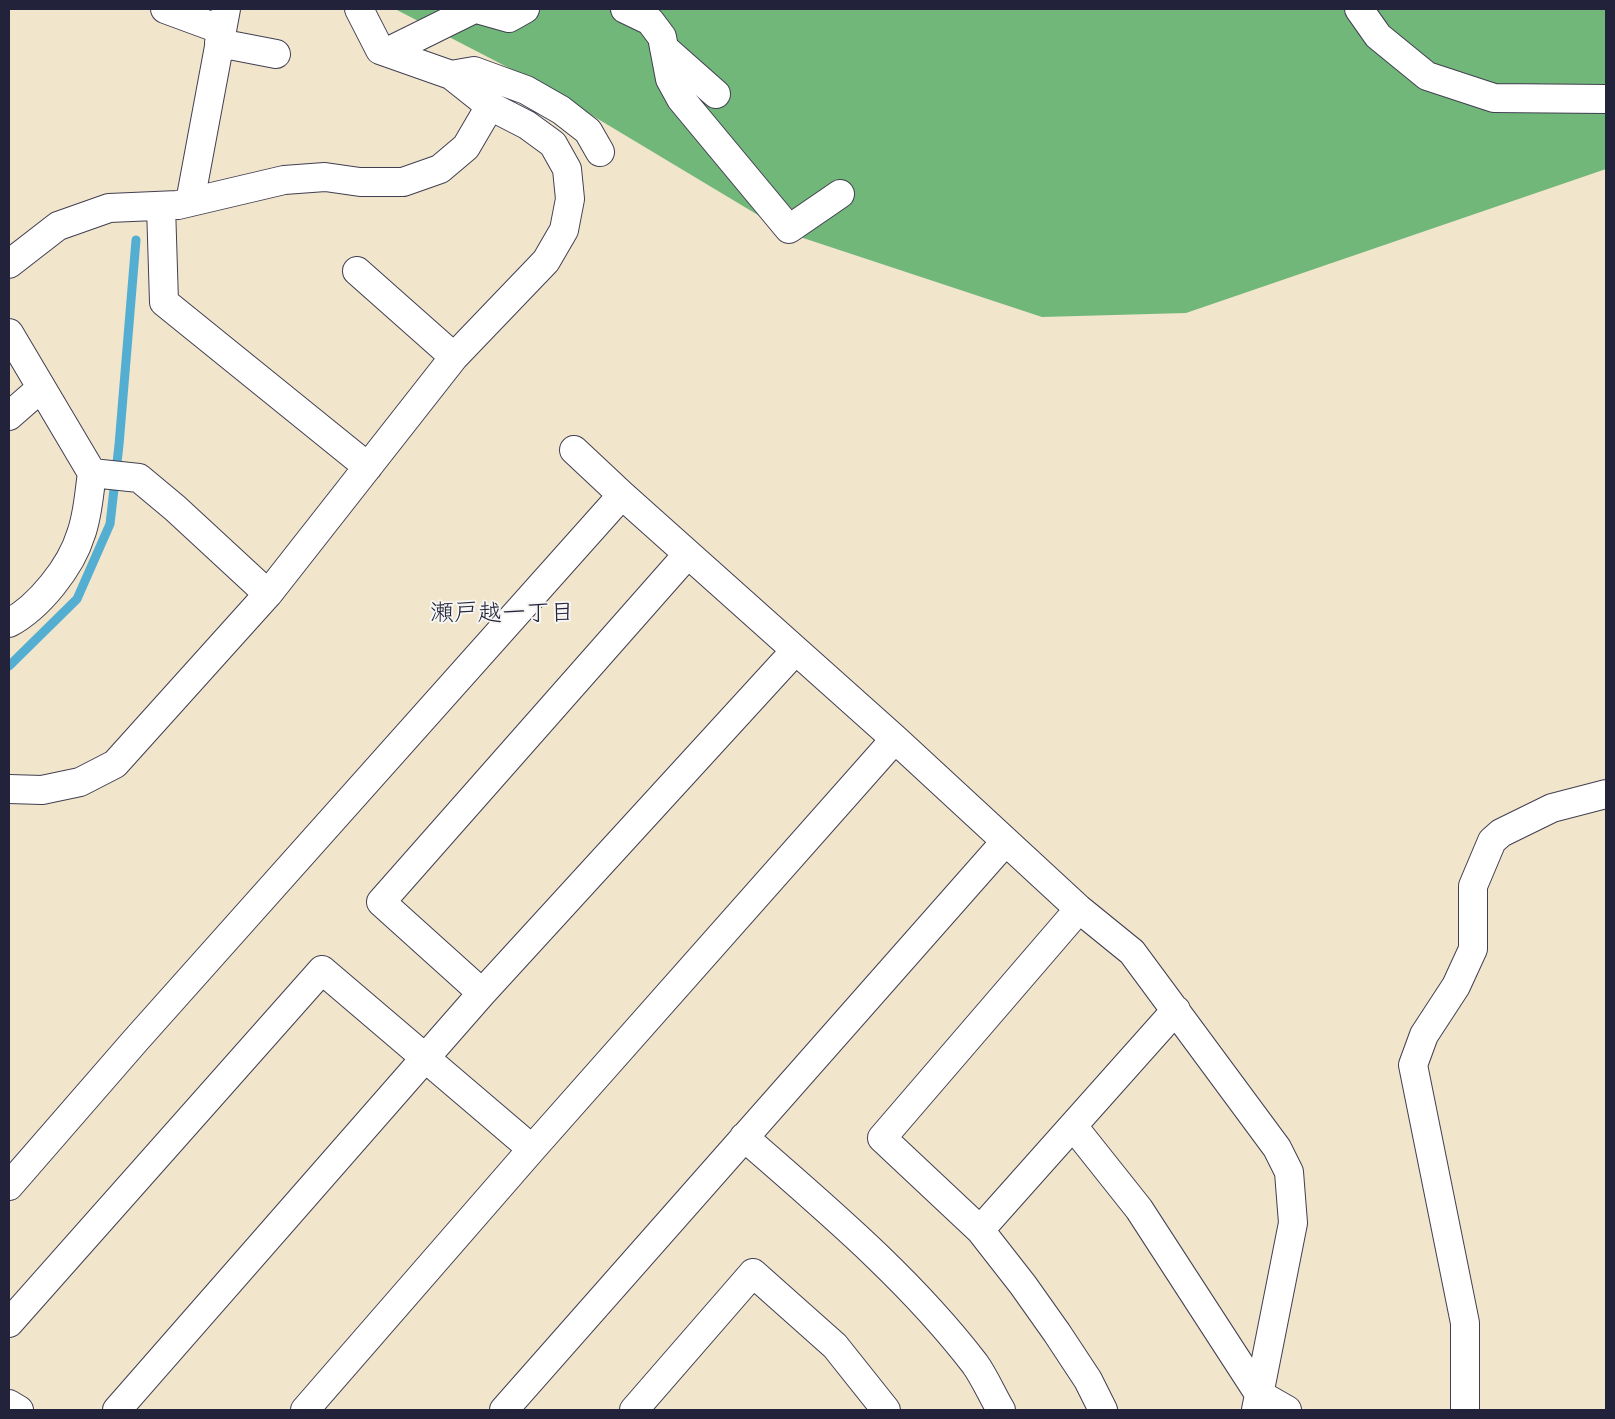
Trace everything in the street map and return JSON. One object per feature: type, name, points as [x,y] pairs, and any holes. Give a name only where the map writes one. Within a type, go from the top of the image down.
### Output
[{"type":"street","points":[[165,9],[222,27],[276,54]]},
{"type":"street","points":[[9,789],[42,790],[80,782],[114,764],[268,594],[454,356],[546,261],[564,230],[570,198],[567,169],[553,144],[527,125],[490,106],[451,75],[380,50],[359,9]]},
{"type":"street","points":[[387,52],[476,9],[509,18],[525,9]]},
{"type":"street","points":[[625,9],[650,21],[662,37],[670,79],[681,99],[789,229],[840,194]]},
{"type":"street","points":[[1359,9],[1378,36],[1427,76],[1494,98],[1606,98]]},
{"type":"street","points":[[190,202],[222,27]]},
{"type":"street","points":[[664,48],[716,94]]},
{"type":"street","points":[[451,75],[474,71],[526,90],[561,110],[588,131],[600,152]]},
{"type":"street","points":[[9,264],[58,226],[109,208],[178,205],[284,180],[324,177],[360,182],[403,182],[440,169],[466,147],[490,106]]},
{"type":"street","points":[[160,206],[164,302],[368,466]]},
{"type":"street","points":[[356,271],[454,356]]},
{"type":"street","points":[[9,333],[94,473],[81,535],[69,561],[48,591],[17,619],[9,623]]},
{"type":"street","points":[[9,416],[41,388]]},
{"type":"street","points":[[574,450],[687,555],[895,739],[1079,909],[1132,952],[1277,1148],[1289,1172],[1293,1223],[1258,1402]]},
{"type":"street","points":[[94,473],[139,478],[175,508],[268,594]]},
{"type":"street","points":[[9,1186],[135,1041],[622,495]]},
{"type":"street","points":[[482,993],[381,902],[687,555]]},
{"type":"street","points":[[117,1410],[482,993],[795,651]]},
{"type":"street","points":[[305,1410],[532,1149],[895,739]]},
{"type":"street","points":[[1465,1410],[1465,1323],[1413,1065],[1424,1035],[1456,986],[1473,948],[1473,886],[1492,841],[1501,833],[1552,808],[1606,794]]},
{"type":"street","points":[[504,1410],[1005,842]]},
{"type":"street","points":[[1079,909],[882,1138],[980,1230],[1023,1285],[1057,1333],[1088,1380],[1103,1410]]},
{"type":"street","points":[[9,1323],[322,970],[532,1149]]},
{"type":"street","points":[[980,1230],[1176,1010]]},
{"type":"street","points":[[1074,1126],[1139,1209],[1258,1402],[1287,1410]]},
{"type":"street","points":[[744,1137],[870,1248],[911,1290],[976,1365],[1001,1410]]},
{"type":"street","points":[[634,1410],[753,1273],[835,1346],[886,1410]]},
{"type":"street","points":[[9,1404],[19,1410]]},
{"type":"green space","points":[[395,9],[1606,9],[1606,169],[1186,313],[1042,317],[788,233],[538,83]]},
{"type":"waterway","points":[[9,666],[77,599],[110,524],[119,445],[136,240]]},
{"type":"district","name":"瀬戸越一丁目","points":[[502,616]]}]
